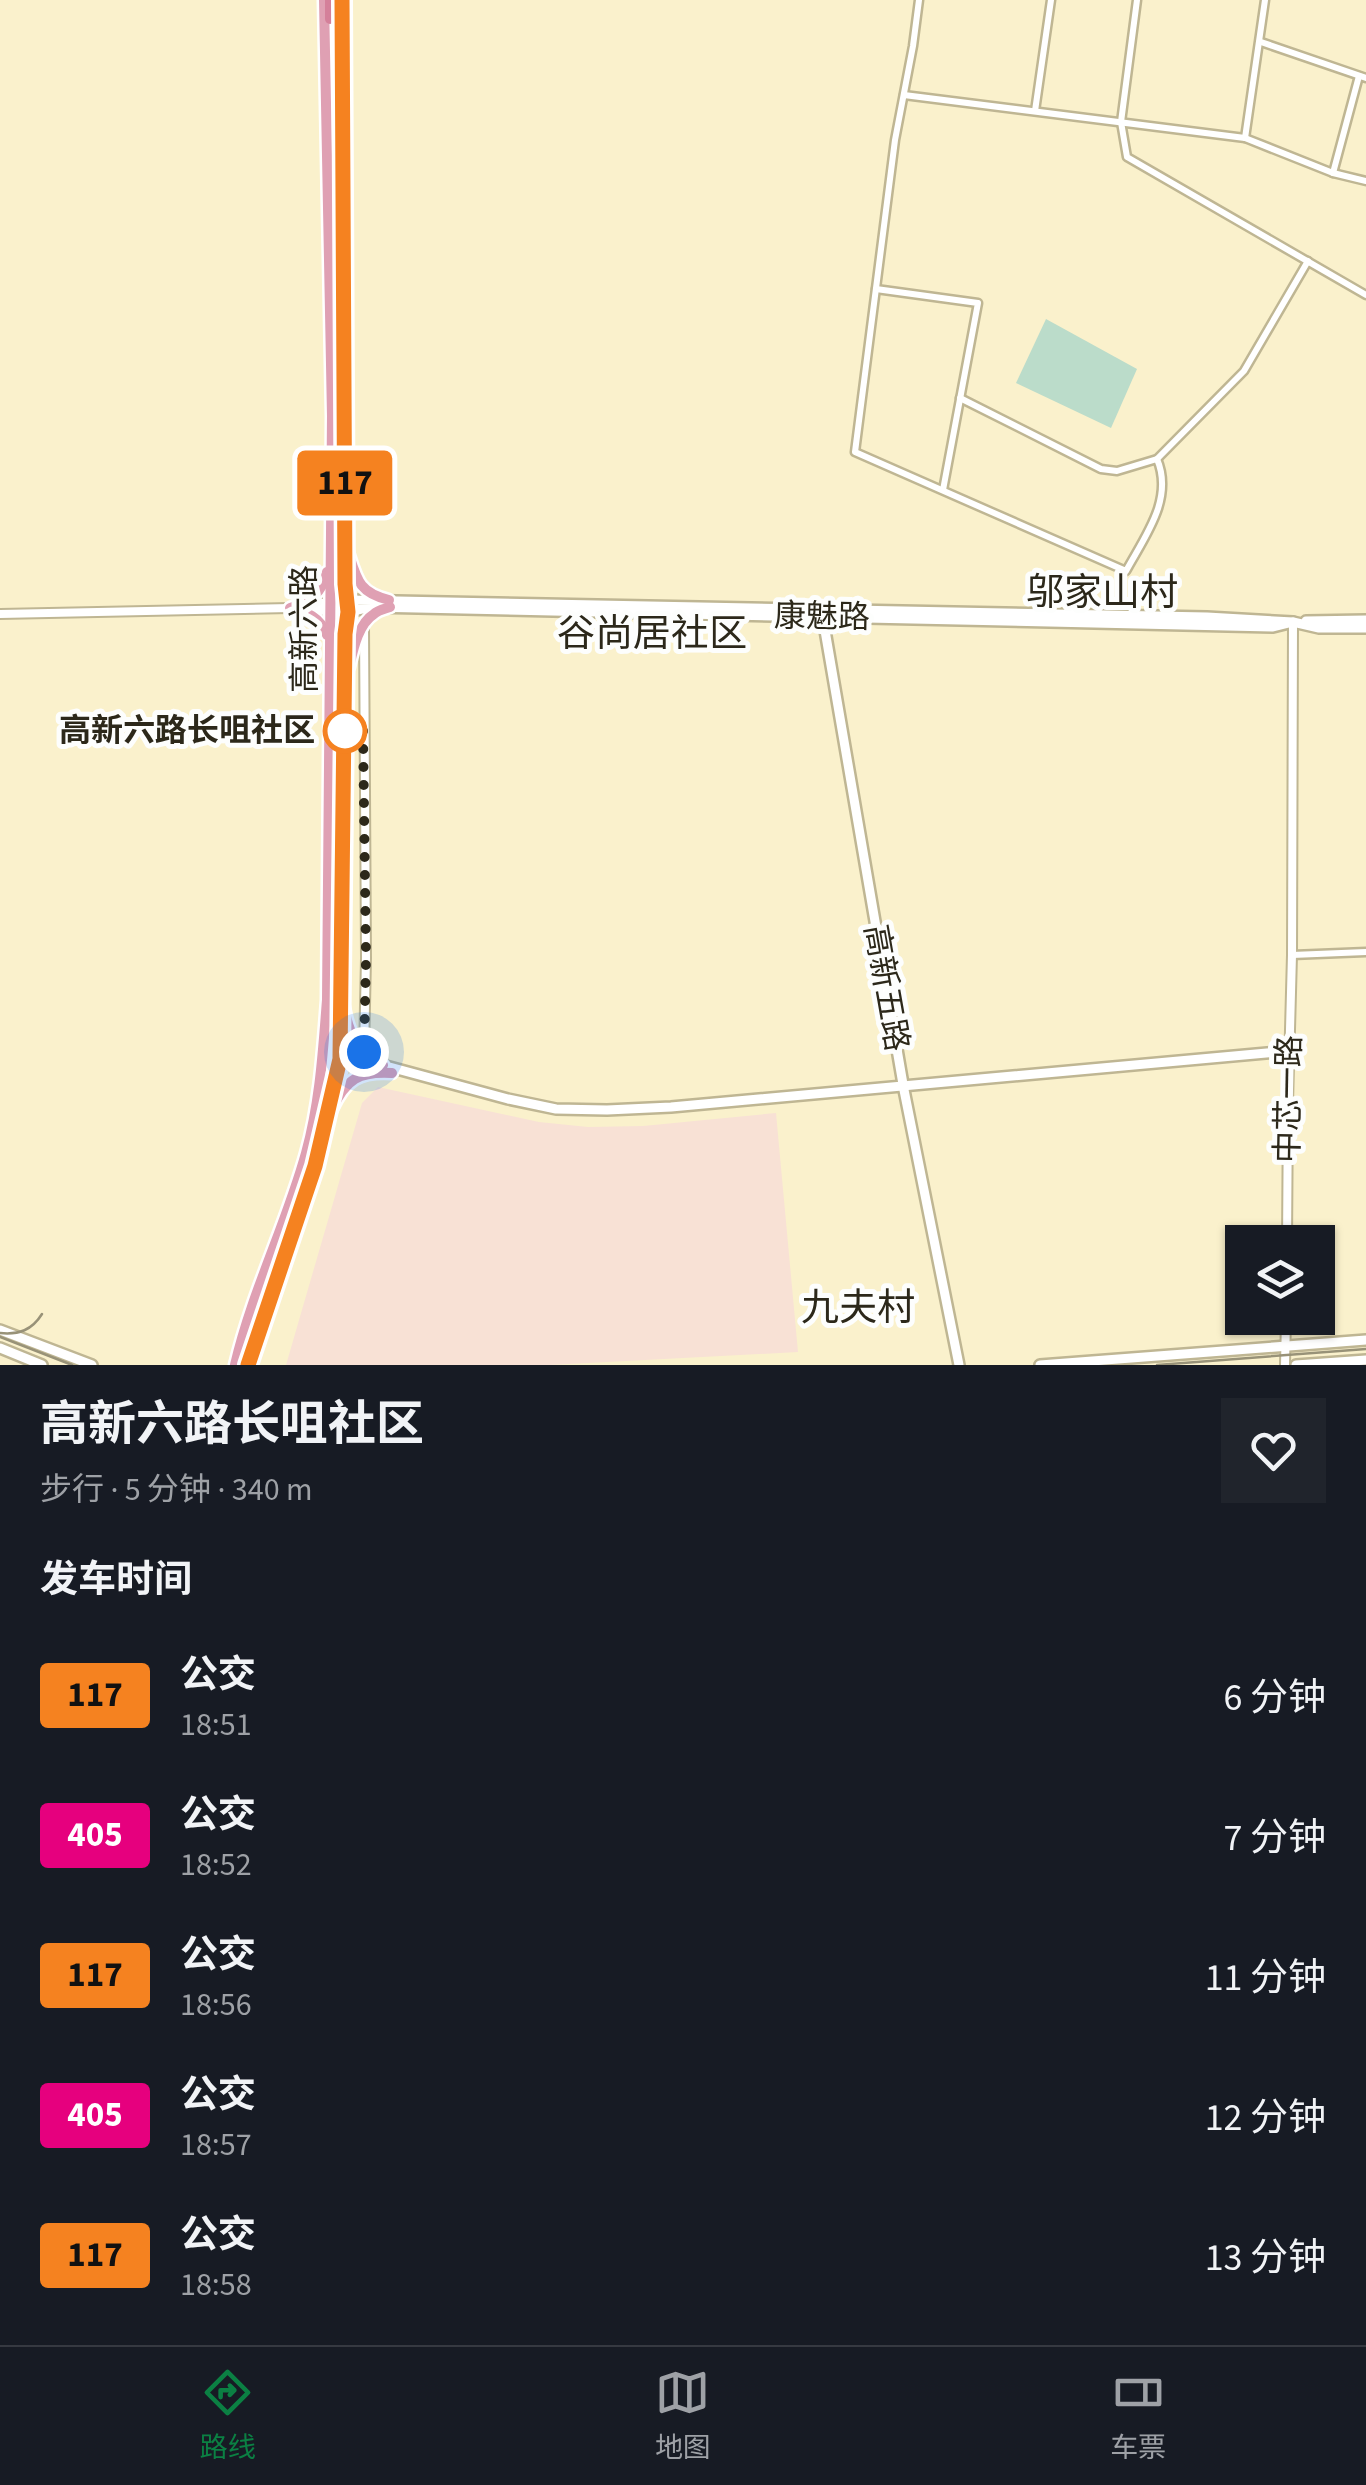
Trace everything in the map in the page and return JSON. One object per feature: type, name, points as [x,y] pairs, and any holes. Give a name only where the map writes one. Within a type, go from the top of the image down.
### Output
[{"type":"highway","points":[[327,0],[330,18]]},
{"type":"main road","name":"高新六路","points":[[231,1365],[306,1155],[323,1052],[331,546],[327,0]]},
{"type":"main road","name":"高新六路","points":[[250,1365],[315,1166],[339,1057],[347,606],[342,0]]},
{"type":"main road","points":[[345,544],[358,582],[373,596],[390,604]]},
{"type":"main road","points":[[290,608],[306,603],[321,588],[331,546]]},
{"type":"main road","points":[[345,682],[364,626],[373,614],[390,604]]},
{"type":"main road","name":"康魅路","points":[[290,608],[390,604],[822,614],[1208,617],[1294,622],[1366,620]]},
{"type":"main road","points":[[290,608],[317,619],[330,642]]},
{"type":"main road","name":"高新五路","points":[[822,614],[903,1088],[959,1365]]},
{"type":"main road","name":"康魅路","points":[[1294,622],[1319,628],[1366,628]]},
{"type":"main road","points":[[341,990],[347,1024],[372,1062],[387,1069]]},
{"type":"main road","points":[[323,1052],[506,1104],[555,1113],[608,1115],[1289,1053]]},
{"type":"main road","points":[[324,1128],[336,1101],[356,1077],[387,1069]]},
{"type":"main road","points":[[0,1330],[92,1365]]},
{"type":"main road","points":[[1040,1365],[1366,1340]]},
{"type":"main road","points":[[0,1348],[42,1365]]},
{"type":"main road","points":[[1296,1365],[1366,1360]]},
{"type":"street","points":[[919,0],[895,140],[855,452],[1126,571],[1162,502],[1163,473],[1156,459]]},
{"type":"street","points":[[1035,111],[1051,0]]},
{"type":"street","points":[[1138,0],[1122,122],[1127,157],[1366,295]]},
{"type":"street","points":[[1245,138],[1266,0]]},
{"type":"street","points":[[1260,42],[1362,77],[1334,173]]},
{"type":"street","points":[[904,95],[1245,138],[1334,173],[1366,181]]},
{"type":"street","points":[[960,398],[1101,469],[1117,471],[1156,459],[1244,371],[1308,261]]},
{"type":"street","points":[[876,289],[978,303],[942,490]]},
{"type":"street","name":"康魅路","points":[[0,614],[290,608]]},
{"type":"street","name":"中芯一路","points":[[1287,1225],[1294,622]]},
{"type":"street","points":[[364,626],[364,1052]]},
{"type":"street","points":[[1292,955],[1366,952]]},
{"type":"street","points":[[1285,1335],[1285,1365]]},
{"type":"shaded area","points":[[378,1087],[539,1122],[588,1127],[643,1126],[776,1113],[798,1352],[550,1365],[286,1365],[362,1103]]},
{"type":"green space","points":[[1046,319],[1137,369],[1111,428],[1016,383]]},
{"type":"tram line","points":[[0,1333],[24,1330],[42,1314]]},
{"type":"tram line","points":[[0,1337],[72,1365]]},
{"type":"tram line","points":[[1157,1365],[1366,1349]]},
{"type":"bus line","name":"117","points":[[248,1365],[315,1166],[340,1059],[348,612],[342,0]]},
{"type":"place","name":"高新六路长咀社区","points":[[345,731]]},
{"type":"district","name":"邬家山村","points":[[1102,593]]},
{"type":"district","name":"谷尚居社区","points":[[652,634]]},
{"type":"district","name":"九夫村","points":[[858,1308]]},
{"type":"route","points":[[345,731],[363,731],[364,1052]]}]
